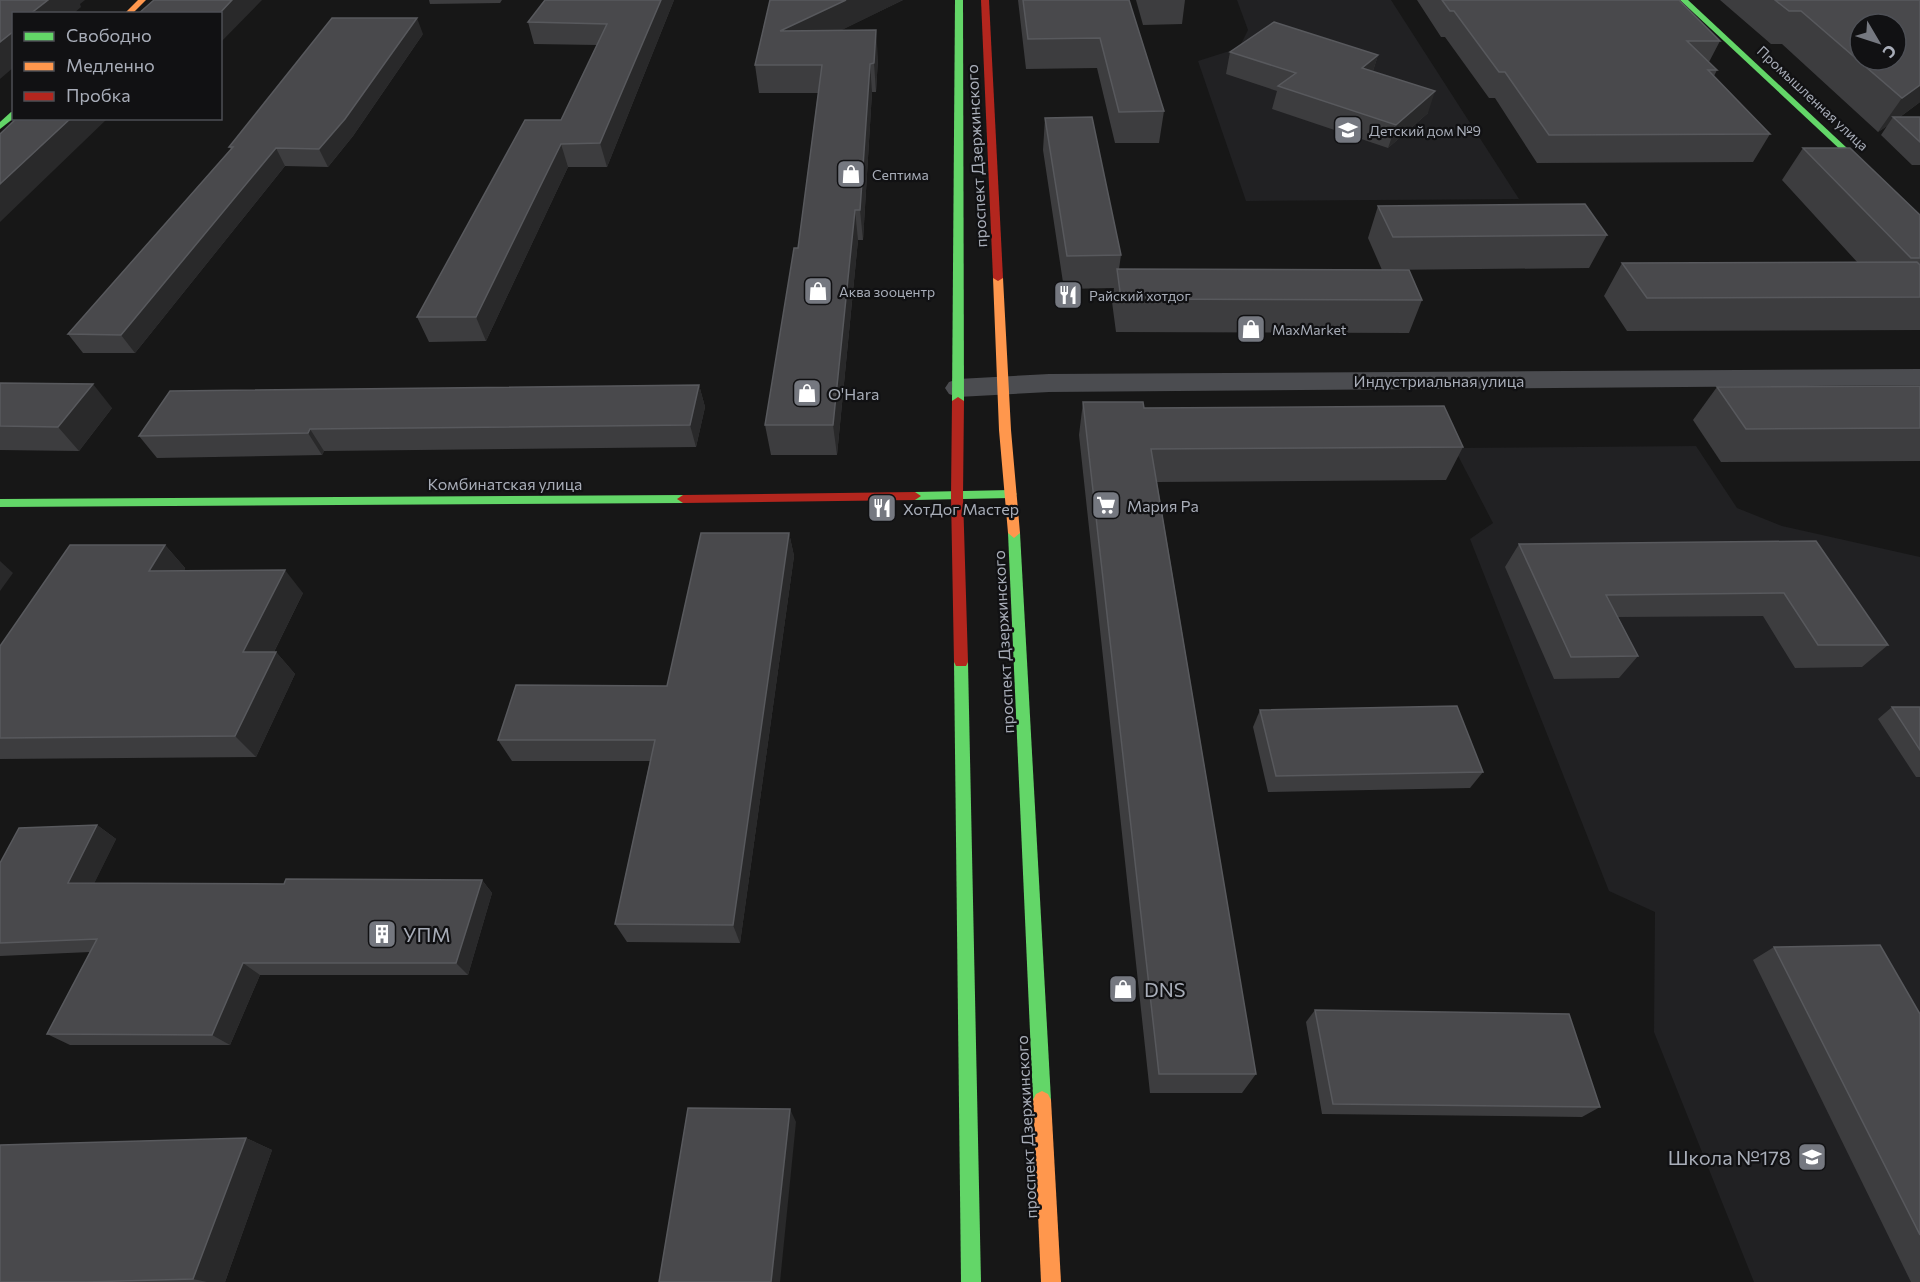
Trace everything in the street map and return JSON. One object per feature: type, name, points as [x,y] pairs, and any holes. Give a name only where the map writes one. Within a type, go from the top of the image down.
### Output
[{"type":"main road","points":[[129,12],[142,0]]},
{"type":"main road","name":"проспект Дзержинского","points":[[959,0],[957,496],[960,522],[971,1282]]},
{"type":"main road","name":"проспект Дзержинского","points":[[986,0],[1003,386],[1011,494],[1051,1282]]},
{"type":"main road","name":"Промышленная улица","points":[[1684,0],[1920,221]]},
{"type":"main road","points":[[0,126],[12,116]]},
{"type":"main road","name":"Комбинатская улица","points":[[0,503],[1011,494]]},
{"type":"street","name":"Индустриальная улица","points":[[958,388],[1164,382],[1920,377]]},
{"type":"shaded area","name":"Детский дом №9","points":[[1237,0],[1391,0],[1519,199],[1246,201],[1198,61],[1239,48],[1248,30]]},
{"type":"shaded area","points":[[1696,446],[1737,508],[1782,526],[1920,557],[1920,1282],[1754,1282],[1654,1032],[1655,912],[1609,891],[1470,539],[1493,523],[1454,448]]},
{"type":"building","points":[[0,0],[48,0],[33,12],[12,12],[12,33],[0,42]]},
{"type":"building","points":[[154,0],[232,0],[221,12],[140,12]]},
{"type":"building","points":[[545,0],[661,0],[600,143],[561,144],[476,317],[417,317],[525,120],[561,120],[607,24],[528,22]]},
{"type":"building","points":[[770,0],[846,0],[780,31],[876,30],[874,63],[870,64],[860,210],[855,210],[833,425],[765,425],[794,248],[798,248],[822,65],[755,65]]},
{"type":"building","points":[[1023,0],[1129,0],[1164,111],[1119,112],[1100,38],[1028,39]]},
{"type":"building","points":[[1442,0],[1679,0],[1720,41],[1687,41],[1717,70],[1708,70],[1770,134],[1549,135],[1505,72],[1499,72],[1454,11],[1450,11]]},
{"type":"building","points":[[1775,0],[1920,0],[1920,85],[1902,98],[1872,72],[1908,72],[1908,12],[1848,12],[1848,51],[1801,11],[1789,11]]},
{"type":"building","points":[[332,18],[417,18],[345,119],[319,149],[276,148],[121,335],[68,334],[233,147],[229,147]]},
{"type":"building","points":[[1274,22],[1378,55],[1362,68],[1435,91],[1396,125],[1278,86],[1296,73],[1230,52]]},
{"type":"building","points":[[1092,117],[1121,255],[1067,256],[1045,118]]},
{"type":"building","points":[[1893,117],[1920,117],[1920,142]]},
{"type":"building","points":[[15,120],[69,120],[0,184],[0,134]]},
{"type":"building","points":[[1803,148],[1850,148],[1920,215],[1920,258],[1911,258]]},
{"type":"building","points":[[1585,204],[1607,235],[1393,237],[1378,206]]},
{"type":"building","points":[[1917,262],[1920,265],[1920,297],[1647,298],[1622,263]]},
{"type":"building","points":[[1117,269],[1409,270],[1422,300],[1121,299]]},
{"type":"building","points":[[0,383],[93,384],[58,427],[0,426]]},
{"type":"building","points":[[699,385],[690,425],[310,429],[308,433],[139,436],[170,391]]},
{"type":"building","points":[[1920,386],[1920,428],[1746,429],[1717,387]]},
{"type":"building","points":[[1083,402],[1143,402],[1144,408],[1444,406],[1463,447],[1151,449],[1256,1074],[1159,1074]]},
{"type":"building","points":[[701,533],[789,533],[733,925],[615,924],[655,740],[498,740],[516,685],[667,686]]},
{"type":"building","points":[[1816,541],[1888,645],[1818,645],[1784,593],[1606,595],[1638,656],[1571,657],[1519,544]]},
{"type":"building","points":[[70,545],[165,545],[149,571],[285,570],[243,652],[276,652],[235,736],[0,738],[0,646]]},
{"type":"building","points":[[1457,706],[1483,772],[1276,776],[1260,710]]},
{"type":"building","points":[[1892,707],[1920,707],[1920,750]]},
{"type":"building","points":[[97,825],[68,883],[284,884],[286,879],[482,880],[456,963],[243,963],[212,1035],[47,1034],[97,939],[0,943],[0,863],[19,828]]},
{"type":"building","points":[[1880,945],[1920,1014],[1920,1235],[1774,947]]},
{"type":"building","points":[[1315,1010],[1569,1014],[1600,1107],[1333,1104]]},
{"type":"building","points":[[688,1108],[790,1109],[771,1282],[659,1282]]},
{"type":"building","points":[[246,1138],[193,1279],[0,1282],[0,1145]]},
{"type":"traffic: fast","points":[[958,401],[959,0]]},
{"type":"traffic: fast","points":[[1684,0],[1920,221]]},
{"type":"traffic: fast","points":[[0,126],[12,116]]},
{"type":"traffic: fast","points":[[915,496],[1011,494]]},
{"type":"traffic: fast","points":[[0,503],[683,499]]},
{"type":"traffic: fast","points":[[1014,533],[1042,1100]]},
{"type":"traffic: fast","points":[[961,662],[971,1282]]},
{"type":"traffic: slow","points":[[129,12],[142,0]]},
{"type":"traffic: slow","points":[[998,278],[1005,430],[1014,533]]},
{"type":"traffic: slow","points":[[1042,1100],[1051,1282]]},
{"type":"traffic: jam","points":[[985,0],[998,278]]},
{"type":"traffic: jam","points":[[958,401],[957,496],[961,662]]},
{"type":"traffic: jam","points":[[683,499],[915,496]]},
{"type":"place","name":"Детский дом №9","points":[[1348,130]]},
{"type":"place","name":"Септима","points":[[851,174]]},
{"type":"place","name":"Аква зооцентр","points":[[818,291]]},
{"type":"place","name":"Райский хотдог","points":[[1068,295]]},
{"type":"place","name":"MaxMarket","points":[[1251,329]]},
{"type":"place","name":"O'Hara","points":[[807,393]]},
{"type":"place","name":"Мария Ра","points":[[1106,505]]},
{"type":"place","name":"ХотДог Мастер","points":[[882,508]]},
{"type":"place","name":"УПМ","points":[[382,934]]},
{"type":"place","name":"DNS","points":[[1123,989]]},
{"type":"place","name":"Школа №178","points":[[1812,1157]]}]
